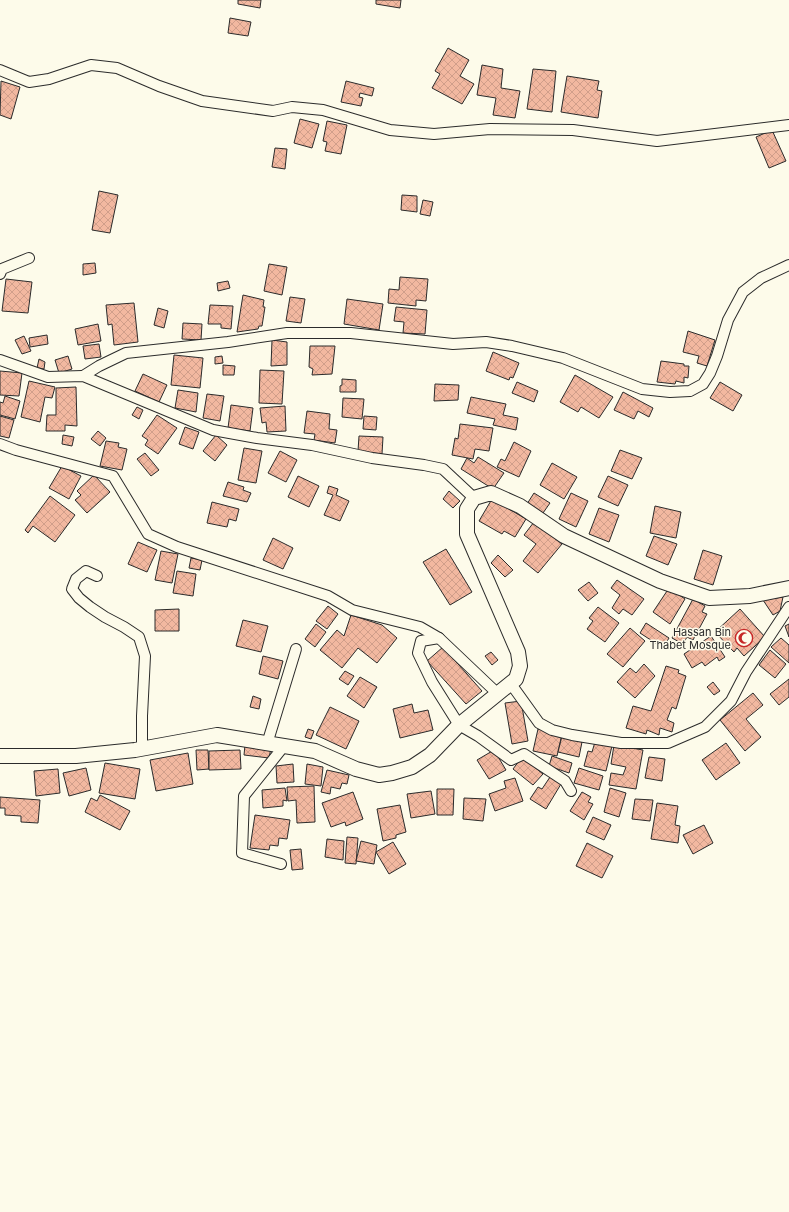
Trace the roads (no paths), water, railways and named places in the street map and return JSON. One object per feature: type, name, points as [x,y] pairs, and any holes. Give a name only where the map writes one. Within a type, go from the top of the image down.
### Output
[{"type":"street","points":[[0,70],[29,82],[49,79],[91,65],[117,68],[202,102],[273,111],[292,108],[323,110],[390,130],[434,134],[490,129],[573,130],[657,141],[789,125]]},
{"type":"street","points":[[0,274],[2,269],[29,258]]},
{"type":"street","points":[[83,376],[126,352],[222,342],[287,333],[351,333],[453,344],[486,342],[512,346],[563,358],[642,389],[670,392],[690,391],[703,384],[710,373],[728,320],[743,292],[761,278],[789,265]]},
{"type":"street","points":[[0,360],[48,377],[83,376],[213,430],[257,438],[312,445],[372,458],[443,469],[474,498]]},
{"type":"street","points":[[0,444],[16,450],[113,476],[148,534],[177,547],[328,596],[352,610],[420,627],[439,638],[498,694]]},
{"type":"street","points":[[0,756],[76,756],[142,748],[216,735],[267,744],[315,750],[356,769],[379,775],[412,767],[430,755],[459,725],[511,684],[516,679],[520,666],[518,652],[467,534],[467,509],[474,498],[491,493],[520,506],[564,536],[660,581],[709,598],[750,596],[789,588]]},
{"type":"street","points":[[97,576],[86,571],[76,578],[72,589],[79,598],[90,607],[124,627],[139,638],[145,656],[142,748]]},
{"type":"street","points":[[511,684],[539,723],[552,730],[572,735],[621,743],[668,743],[705,727],[731,701],[746,672],[789,607]]},
{"type":"street","points":[[439,638],[421,641],[418,653],[432,682],[459,725],[478,736],[511,760],[524,754],[565,781],[572,791]]},
{"type":"street","points":[[267,744],[296,649]]},
{"type":"street","points":[[280,864],[242,853],[244,796],[284,746]]},
{"type":"place","name":"Hassan Bin Thabet Mosque","points":[[744,638]]}]
